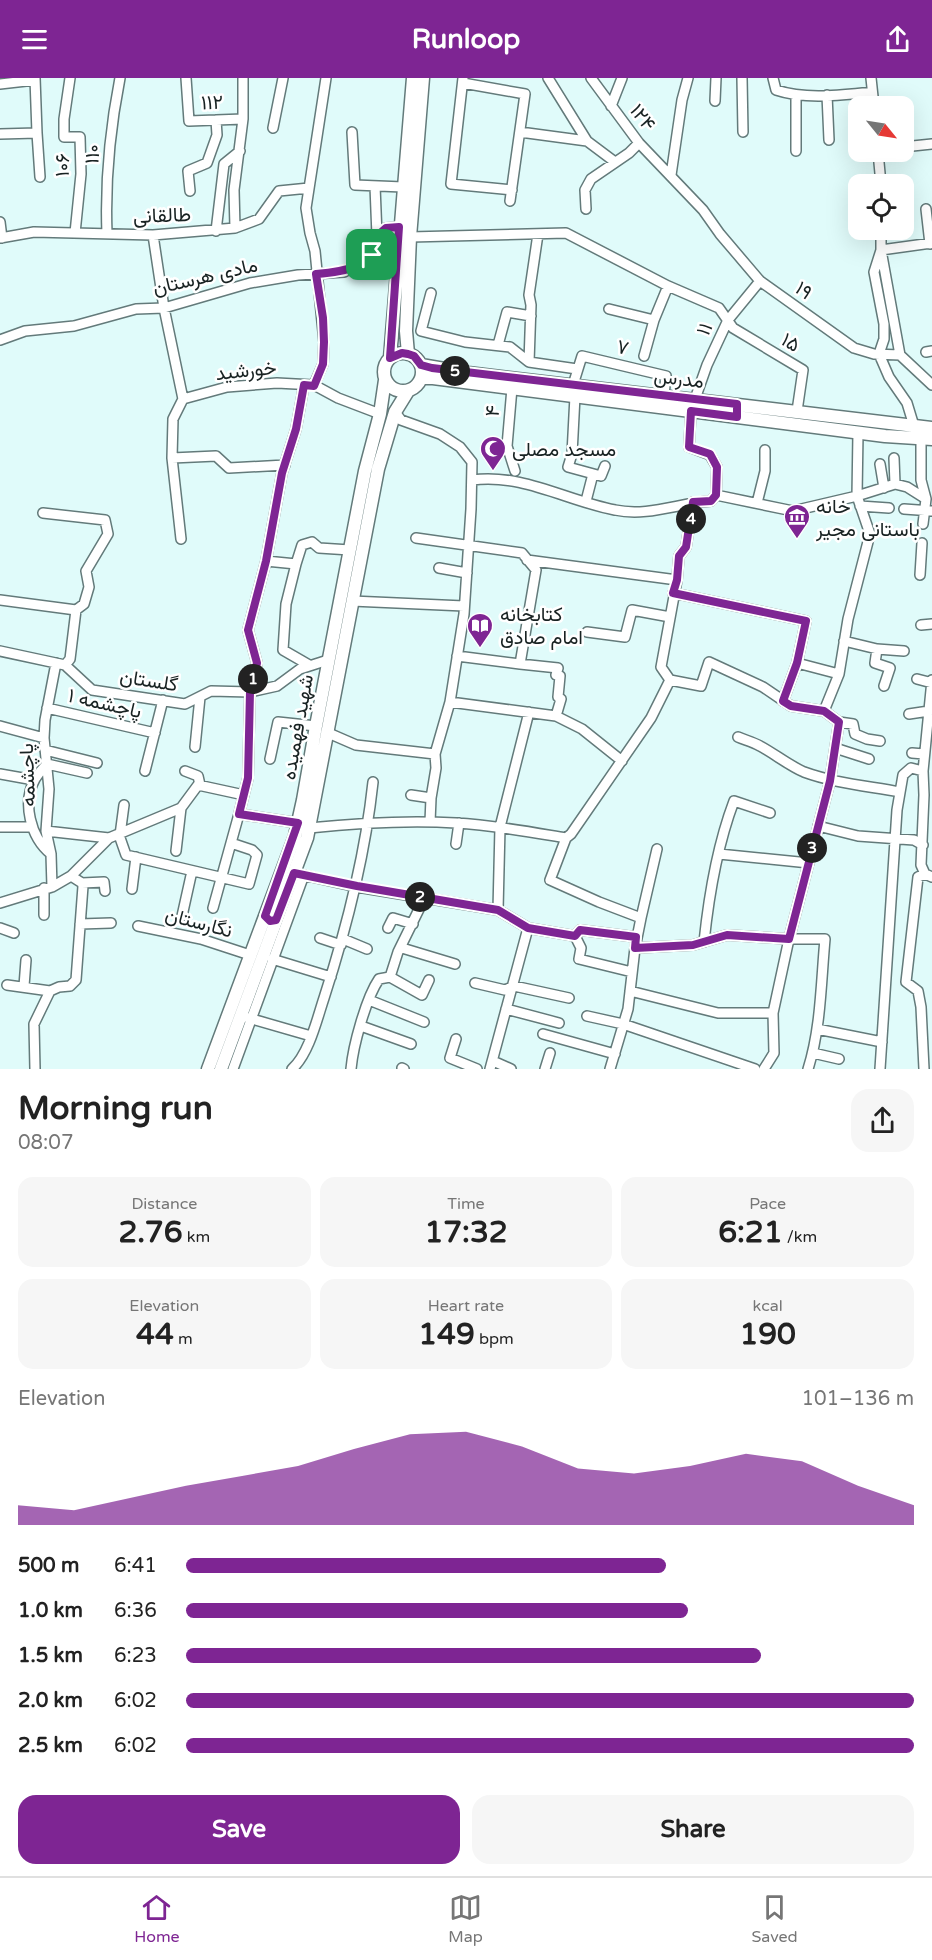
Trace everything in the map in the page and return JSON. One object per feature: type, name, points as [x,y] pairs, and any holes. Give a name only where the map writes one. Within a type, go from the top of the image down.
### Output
[{"type":"main road","points":[[390,358],[402,353],[414,356],[421,372],[418,384],[408,391],[397,391],[385,380],[384,368],[390,358],[413,78]]},
{"type":"main road","points":[[408,354],[406,331],[410,237],[423,78]]},
{"type":"main road","name":"مدرس","points":[[421,372],[450,371],[574,391],[737,411],[858,433],[926,438]]},
{"type":"main road","name":"مدرس","points":[[421,372],[434,378],[513,388],[664,395],[693,405]]},
{"type":"main road","name":"شهید فهمیده","points":[[270,918],[299,874],[303,826],[321,729],[352,601],[363,514],[385,380]]},
{"type":"main road","name":"شهید فهمیده","points":[[366,497],[378,469],[395,412],[408,391]]},
{"type":"main road","name":"مدرس","points":[[737,411],[797,411],[932,428]]},
{"type":"main road","name":"شهید فهمیده","points":[[321,729],[328,660],[350,550],[363,514]]},
{"type":"main road","name":"شهید فهمیده","points":[[221,1069],[245,1018],[264,935],[303,826]]},
{"type":"main road","name":"شهید فهمیده","points":[[208,1069],[250,955],[264,935]]},
{"type":"street","name":"۱۰۶","points":[[70,78],[64,119],[64,137],[80,137],[81,174],[75,233]]},
{"type":"street","name":"۱۱۰","points":[[107,234],[106,208],[114,112],[120,78]]},
{"type":"street","name":"۱۱۲","points":[[186,78],[189,121],[243,119]]},
{"type":"street","points":[[235,228],[234,190],[243,119],[243,78]]},
{"type":"street","points":[[273,128],[283,78]]},
{"type":"street","points":[[213,908],[248,778],[250,692],[257,663],[248,630],[266,561],[285,465],[309,385],[323,364],[323,318],[315,251],[306,208],[326,78]]},
{"type":"street","points":[[548,78],[587,141],[615,162]]},
{"type":"street","name":"۱۲۴","points":[[591,78],[639,143],[671,175]]},
{"type":"street","points":[[611,106],[622,78]]},
{"type":"street","points":[[671,175],[682,100],[688,78]]},
{"type":"street","points":[[715,100],[716,78]]},
{"type":"street","points":[[742,78],[743,132]]},
{"type":"street","points":[[772,78],[776,90],[796,95],[872,92]]},
{"type":"street","points":[[871,78],[873,96]]},
{"type":"street","points":[[0,84],[35,79],[40,177]]},
{"type":"street","points":[[510,201],[512,190],[525,94],[463,80],[451,184],[512,190]]},
{"type":"street","points":[[796,95],[796,151]]},
{"type":"street","points":[[827,95],[829,140]]},
{"type":"street","points":[[190,191],[188,171],[207,163],[217,135],[216,120]]},
{"type":"street","points":[[352,132],[356,185],[403,187]]},
{"type":"street","points":[[520,132],[587,141]]},
{"type":"street","points":[[0,134],[37,133]]},
{"type":"street","points":[[586,209],[585,190],[588,185],[600,172],[629,153],[639,143]]},
{"type":"street","points":[[914,146],[932,144]]},
{"type":"street","points":[[216,231],[224,164],[240,151]]},
{"type":"street","name":"۱۹","points":[[671,175],[760,281],[854,348],[879,354],[900,355]]},
{"type":"street","points":[[375,186],[377,236]]},
{"type":"street","name":"طالقانی","points":[[1,238],[34,232],[153,235],[235,228],[259,219],[279,191],[309,188]]},
{"type":"street","points":[[881,250],[931,244],[926,209]]},
{"type":"street","points":[[0,222],[1,238]]},
{"type":"street","points":[[377,236],[386,228],[399,227]]},
{"type":"street","points":[[410,237],[566,233],[719,308],[728,320]]},
{"type":"street","points":[[529,362],[531,316],[529,295],[538,234]]},
{"type":"street","points":[[153,235],[164,308],[183,399],[173,419],[172,458],[182,539]]},
{"type":"street","name":"مادی هرستان","points":[[0,340],[25,331],[74,326],[136,309],[164,308],[250,283],[344,272],[372,255],[377,236]]},
{"type":"street","points":[[881,240],[900,355],[932,385]]},
{"type":"street","points":[[881,250],[874,272],[884,324],[884,339],[879,354],[889,376],[907,403],[914,426]]},
{"type":"street","name":"۱۱","points":[[716,495],[717,467],[714,461],[710,454],[689,447],[693,405],[707,365],[728,320],[760,281]]},
{"type":"street","points":[[644,356],[654,320],[668,285]]},
{"type":"street","points":[[431,293],[421,331],[465,342],[510,346],[529,362],[577,369],[572,454],[568,467],[601,477],[605,466]]},
{"type":"street","points":[[609,309],[654,320]]},
{"type":"street","points":[[498,345],[507,312],[531,316]]},
{"type":"street","name":"۱۵","points":[[728,320],[734,328],[803,370],[797,411]]},
{"type":"street","name":"۷","points":[[577,369],[582,356],[666,376],[664,395]]},
{"type":"street","name":"خورشید","points":[[183,399],[227,387],[277,383],[309,385],[380,414]]},
{"type":"street","name":"۴","points":[[513,388],[507,446],[515,471]]},
{"type":"street","points":[[395,412],[401,420],[440,434],[460,447],[472,462],[464,606],[450,702],[435,754],[436,768],[430,822]]},
{"type":"street","points":[[824,711],[839,674],[848,619],[870,534],[858,501],[858,433]]},
{"type":"street","points":[[923,524],[928,511],[921,480],[926,438]]},
{"type":"street","points":[[757,503],[765,471],[765,450]]},
{"type":"street","points":[[172,458],[216,456],[229,468],[285,465]]},
{"type":"street","points":[[894,458],[895,484]]},
{"type":"street","points":[[880,464],[884,488]]},
{"type":"street","points":[[586,501],[593,474]]},
{"type":"street","points":[[921,480],[932,477]]},
{"type":"street","points":[[471,480],[489,478],[534,485],[615,510],[641,513],[693,502],[711,501],[716,495],[793,511],[858,501],[895,484],[907,487],[926,499]]},
{"type":"street","points":[[858,501],[889,508]]},
{"type":"street","points":[[693,502],[686,547],[679,556],[677,580],[661,667],[670,680],[701,686],[709,662],[764,687],[791,706],[824,711],[839,722],[853,724],[855,734],[880,741]]},
{"type":"street","points":[[904,509],[928,511]]},
{"type":"street","name":"پاچشمه","points":[[43,513],[105,520],[108,534],[86,571],[89,588],[84,604],[76,610],[70,659],[60,664],[47,708],[44,738],[49,789],[46,831],[51,854],[44,915]]},
{"type":"street","points":[[416,538],[522,553],[536,570],[520,664]]},
{"type":"street","points":[[309,665],[283,650],[286,604],[302,545],[312,542],[319,548],[350,550]]},
{"type":"street","points":[[920,575],[922,543]]},
{"type":"street","points":[[921,555],[932,556]]},
{"type":"street","points":[[527,560],[677,580]]},
{"type":"street","points":[[266,561],[296,564]]},
{"type":"street","points":[[439,568],[467,573]]},
{"type":"street","points":[[673,593],[806,621],[797,663],[783,701]]},
{"type":"street","points":[[0,600],[76,610]]},
{"type":"street","points":[[352,601],[464,606]]},
{"type":"street","points":[[587,632],[625,637],[632,610],[670,617]]},
{"type":"street","points":[[921,626],[932,624]]},
{"type":"street","points":[[844,641],[877,649],[904,651]]},
{"type":"street","points":[[877,649],[875,663],[891,668],[884,686]]},
{"type":"street","points":[[0,651],[60,664]]},
{"type":"street","points":[[457,656],[558,668],[556,675],[560,676],[558,698],[561,699],[556,716]]},
{"type":"street","name":"گلستان","points":[[60,664],[92,690],[185,704],[211,692],[250,692],[277,686],[309,665],[328,660]]},
{"type":"street","points":[[797,663],[839,674]]},
{"type":"street","points":[[917,679],[932,681],[924,754],[921,865],[929,875],[918,877],[906,982],[918,991],[928,1044],[924,1069]]},
{"type":"street","points":[[641,918],[549,880],[566,838],[651,718],[670,680]]},
{"type":"street","points":[[195,747],[200,697]]},
{"type":"street","points":[[145,771],[163,700]]},
{"type":"street","points":[[450,702],[556,716],[582,729],[622,761]]},
{"type":"street","name":"پاچشمه ۱","points":[[47,708],[155,733]]},
{"type":"street","points":[[909,714],[929,711]]},
{"type":"street","points":[[498,910],[500,827],[529,712]]},
{"type":"street","points":[[270,759],[278,722],[281,720],[321,729],[356,745],[435,754]]},
{"type":"street","points":[[764,1069],[774,1053],[773,1013],[789,939],[830,781],[839,722]]},
{"type":"street","points":[[0,726],[44,738]]},
{"type":"street","points":[[738,737],[758,745],[802,771],[830,781],[840,780],[900,792]]},
{"type":"street","points":[[835,748],[868,759]]},
{"type":"street","points":[[45,750],[97,763]]},
{"type":"street","points":[[912,753],[924,754]]},
{"type":"street","points":[[51,854],[44,848],[32,827],[28,807],[34,780],[47,764],[87,773]]},
{"type":"street","points":[[880,1069],[894,839],[900,792],[903,775],[911,768],[923,771]]},
{"type":"street","points":[[185,771],[198,776],[200,785]]},
{"type":"street","points":[[0,774],[34,780]]},
{"type":"street","points":[[292,1069],[312,1036],[342,942],[357,886],[369,822],[373,782]]},
{"type":"street","points":[[176,851],[181,808],[197,786],[244,795]]},
{"type":"street","points":[[411,795],[431,798]]},
{"type":"street","points":[[704,942],[714,874],[726,822],[734,801],[770,813]]},
{"type":"street","points":[[124,805],[120,835],[125,854],[249,884],[257,855],[255,852],[231,843]]},
{"type":"street","points":[[46,831],[109,838],[181,808]]},
{"type":"street","points":[[239,814],[303,826],[369,822],[459,823],[566,838]]},
{"type":"street","points":[[456,844],[459,823]]},
{"type":"street","points":[[818,826],[858,836],[914,840],[923,845]]},
{"type":"street","points":[[0,827],[32,827]]},
{"type":"street","points":[[0,903],[48,888],[71,876],[109,838]]},
{"type":"street","points":[[610,1069],[628,1009],[636,937],[657,849]]},
{"type":"street","points":[[719,854],[809,863]]},
{"type":"street","points":[[132,889],[136,857]]},
{"type":"street","points":[[182,916],[192,871]]},
{"type":"street","points":[[232,1069],[245,1018],[272,959],[299,874],[498,910],[528,928],[575,936]]},
{"type":"street","points":[[71,876],[82,883],[104,882],[105,891]]},
{"type":"street","points":[[7,985],[50,991],[74,984],[82,883]]},
{"type":"street","points":[[390,977],[398,952],[402,948],[425,897]]},
{"type":"street","points":[[388,928],[393,918],[413,924]]},
{"type":"street","points":[[80,924],[111,923]]},
{"type":"street","name":"نگارستان","points":[[138,926],[201,939],[250,955]]},
{"type":"street","points":[[0,928],[14,933]]},
{"type":"street","points":[[511,1069],[491,1065],[528,928]]},
{"type":"street","points":[[575,936],[580,930],[636,937]]},
{"type":"street","points":[[635,948],[693,945],[727,935],[825,939],[817,1029],[808,1069]]},
{"type":"street","points":[[575,936],[581,948],[579,959],[632,972]]},
{"type":"street","points":[[320,938],[368,949]]},
{"type":"street","points":[[402,948],[455,964]]},
{"type":"street","points":[[272,959],[331,977]]},
{"type":"street","points":[[24,986],[26,960]]},
{"type":"street","points":[[351,1069],[369,999],[379,979],[390,977],[422,995],[429,980]]},
{"type":"street","points":[[475,983],[505,990],[514,986],[569,998]]},
{"type":"street","points":[[35,1069],[34,1024],[50,991]]},
{"type":"street","points":[[630,991],[718,1013],[773,1013]]},
{"type":"street","points":[[369,999],[424,1022]]},
{"type":"street","points":[[506,1010],[559,1023]]},
{"type":"street","points":[[587,1016],[623,1024],[755,1069]]},
{"type":"street","points":[[245,1018],[312,1036]]},
{"type":"street","points":[[361,1026],[411,1044]]},
{"type":"street","points":[[817,1029],[882,1042]]},
{"type":"street","points":[[543,1034],[615,1054]]},
{"type":"street","points":[[456,1039],[450,1058],[477,1069]]},
{"type":"street","points":[[545,1069],[550,1053]]},
{"type":"street","points":[[813,1053],[839,1059]]},
{"type":"place","name":"مسجد مصلی","points":[[493,472]]},
{"type":"place","name":"خانه باستانی مجیر","points":[[797,540]]},
{"type":"place","name":"کتابخانه امام صادق","points":[[480,649]]},
{"type":"route","points":[[399,227],[390,358],[402,353],[414,356],[421,365],[432,368],[737,404],[737,417],[691,411],[689,447],[710,454],[717,467],[716,495],[711,501],[693,502],[686,547],[679,556],[677,580],[673,593],[806,621],[797,663],[783,701],[791,706],[824,711],[839,722],[830,781],[789,939],[727,935],[693,945],[635,948],[636,937],[580,930],[575,936],[528,928],[498,910],[294,873],[276,920],[270,921],[265,916],[298,823],[239,814],[248,778],[250,692],[257,663],[248,630],[266,561],[282,473],[296,429],[304,385],[314,386],[323,364],[323,318],[316,274],[344,272],[372,255],[377,236],[386,228],[399,227]]}]
